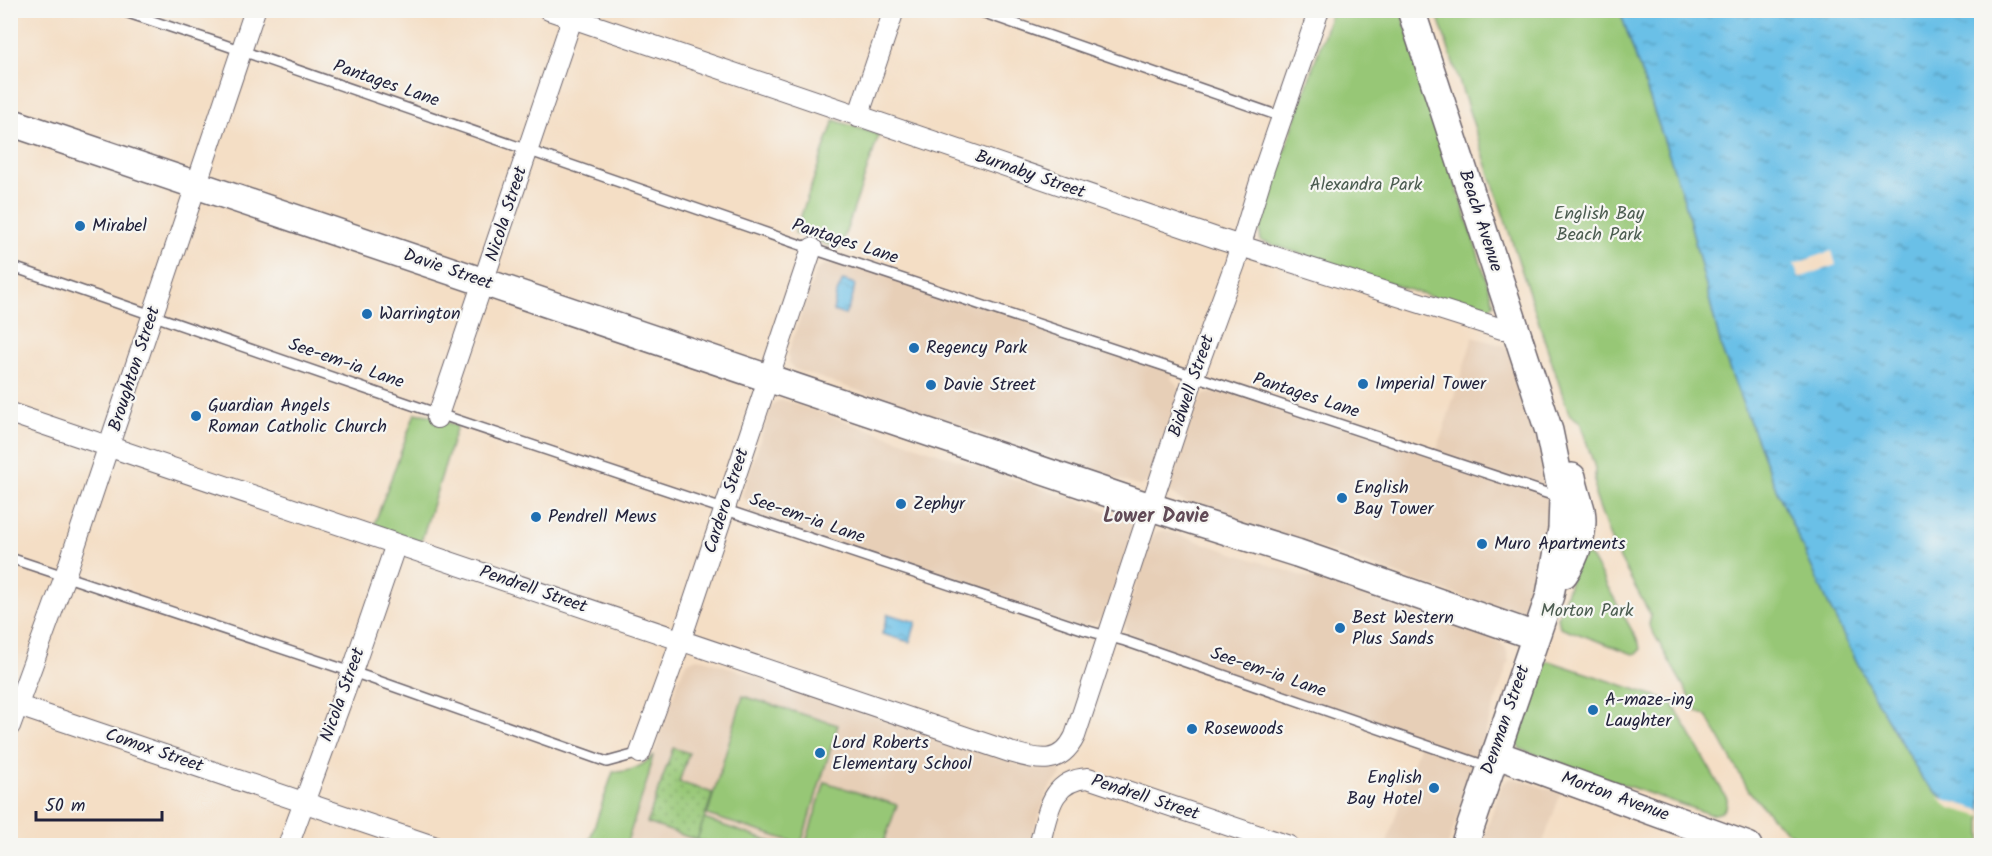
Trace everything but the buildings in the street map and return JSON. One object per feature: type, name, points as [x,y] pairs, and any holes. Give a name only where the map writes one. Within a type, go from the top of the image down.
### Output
[{"type":"main road","name":"Beach Avenue","points":[[1411,10],[1572,504]]},
{"type":"main road","name":"Davie Street","points":[[10,122],[1152,507],[1297,553],[1535,636]]},
{"type":"main road","name":"Denman Street","points":[[1464,846],[1550,595],[1562,529],[1572,504]]},
{"type":"main road","name":"Morton Avenue","points":[[1492,760],[1742,843]]},
{"type":"street","name":"Broughton Street","points":[[10,726],[14,705],[66,576],[255,10]]},
{"type":"street","name":"Burnaby Street","points":[[549,10],[573,14],[858,117],[1241,246],[1502,329],[1515,328]]},
{"type":"street","points":[[858,117],[894,10]]},
{"type":"street","name":"Bidwell Street","points":[[1057,756],[1068,748],[1075,736],[1194,376],[1241,246],[1319,10]]},
{"type":"street","name":"Nicola Street","points":[[438,416],[573,14]]},
{"type":"street","name":"Cardero Street","points":[[640,753],[681,640],[812,248]]},
{"type":"street","name":"Pendrell Street","points":[[10,412],[1010,752],[1039,760],[1057,756]]},
{"type":"street","name":"Nicola Street","points":[[288,846],[396,544]]},
{"type":"street","name":"Comox Street","points":[[14,705],[433,846]]},
{"type":"street","name":"Pendrell Street","points":[[1039,846],[1054,796],[1059,789],[1070,782],[1083,779],[1092,779],[1289,846]]},
{"type":"lane","name":"Pantages Lane","points":[[119,10],[812,248],[1572,504]]},
{"type":"lane","points":[[976,10],[1282,117]]},
{"type":"lane","name":"See-em-ia Lane","points":[[10,266],[438,416],[1109,637],[1492,760]]},
{"type":"lane","points":[[10,558],[352,672],[607,762],[640,753]]},
{"type":"shaded area","points":[[838,257],[1174,371],[1171,379],[1178,385],[1179,395],[1149,480],[1138,486],[794,369],[789,363],[788,354],[816,271],[823,265],[834,264]]},
{"type":"shaded area","points":[[1473,337],[1508,347],[1557,481],[1548,495],[1549,506],[1554,509],[1557,518],[1529,602],[1521,611],[1508,612],[1180,500],[1170,492],[1171,482],[1198,402],[1204,395],[1218,393],[1221,385],[1435,456]]},
{"type":"shaded area","points":[[783,400],[1130,519],[1134,528],[1105,616],[1094,623],[1088,623],[1085,630],[750,518],[753,508],[742,496],[770,409],[775,402]]},
{"type":"shaded area","points":[[1164,530],[1498,641],[1506,648],[1509,661],[1448,845],[1386,845],[1420,743],[1131,643],[1133,637],[1126,630],[1124,622],[1150,540],[1155,533]]},
{"type":"shaded area","name":"Lord Roberts Elementary School","points":[[696,658],[1031,768],[1042,769],[1056,765],[1062,775],[1048,791],[1029,845],[626,846],[653,755],[683,668]]},
{"type":"shaded area","points":[[1514,778],[1561,793],[1542,845],[1481,845],[1502,784]]},
{"type":"green space","name":"Alexandra Park","points":[[1332,11],[1401,11],[1494,304],[1483,314],[1261,241],[1259,227]]},
{"type":"green space","name":"English Bay Beach Park","points":[[1436,11],[1620,11],[1685,202],[1722,350],[1774,484],[1832,612],[1876,700],[1923,780],[1981,814],[1981,845],[1806,845],[1778,824],[1749,791],[1707,716],[1698,712],[1649,625],[1651,616],[1613,546],[1595,495],[1595,468],[1580,422],[1569,414]]},
{"type":"green space","points":[[834,120],[879,135],[840,249],[795,233]]},
{"type":"green space","points":[[415,413],[429,415],[457,426],[421,542],[374,525]]},
{"type":"green space","name":"Morton Park","points":[[1582,556],[1589,556],[1592,559],[1639,643],[1640,650],[1637,653],[1633,654],[1560,627],[1558,618],[1577,562]]},
{"type":"green space","name":"Morton Park","points":[[1549,661],[1671,701],[1727,799],[1725,809],[1717,814],[1709,814],[1520,749],[1517,742],[1544,663]]},
{"type":"green space","points":[[743,696],[838,725],[801,844],[707,815]]},
{"type":"green space","points":[[673,748],[689,753],[679,782],[713,793],[697,840],[647,823]]},
{"type":"green space","points":[[653,755],[648,778],[626,845],[588,845],[613,772],[635,768],[645,763]]},
{"type":"green space","points":[[825,782],[897,805],[883,845],[805,845]]},
{"type":"green space","points":[[704,819],[780,845],[714,845],[697,840]]},
{"type":"water","points":[[1620,11],[1981,11],[1981,814],[1951,806],[1923,780],[1876,700],[1832,612],[1774,484],[1722,350],[1685,202]]},
{"type":"water","points":[[843,280],[855,284],[852,300],[845,315],[833,311],[836,295]]},
{"type":"water","points":[[888,614],[916,622],[910,642],[882,634]]},
{"type":"pier","points":[[1832,251],[1836,265],[1799,278],[1794,264]]},
{"type":"pier","points":[[1937,797],[1981,810],[1982,817],[1950,808]]},
{"type":"place","name":"Mirabel","points":[[80,226]]},
{"type":"place","name":"Warrington","points":[[367,314]]},
{"type":"place","name":"Regency Park","points":[[914,348]]},
{"type":"place","name":"Imperial Tower","points":[[1363,384]]},
{"type":"place","name":"Davie Street","points":[[931,385]]},
{"type":"place","name":"Guardian Angels Roman Catholic Church","points":[[196,416]]},
{"type":"place","name":"English Bay Tower","points":[[1342,498]]},
{"type":"place","name":"Zephyr","points":[[901,504]]},
{"type":"place","name":"Pendrell Mews","points":[[536,517]]},
{"type":"place","name":"Muro Apartments","points":[[1482,544]]},
{"type":"place","name":"Best Western Plus Sands","points":[[1340,628]]},
{"type":"place","name":"A-maze-ing Laughter","points":[[1593,710]]},
{"type":"place","name":"Rosewoods","points":[[1192,729]]},
{"type":"place","name":"Lord Roberts Elementary School","points":[[820,753]]},
{"type":"place","name":"English Bay Hotel","points":[[1434,788]]},
{"type":"district","name":"Lower Davie","points":[[1156,517]]}]
